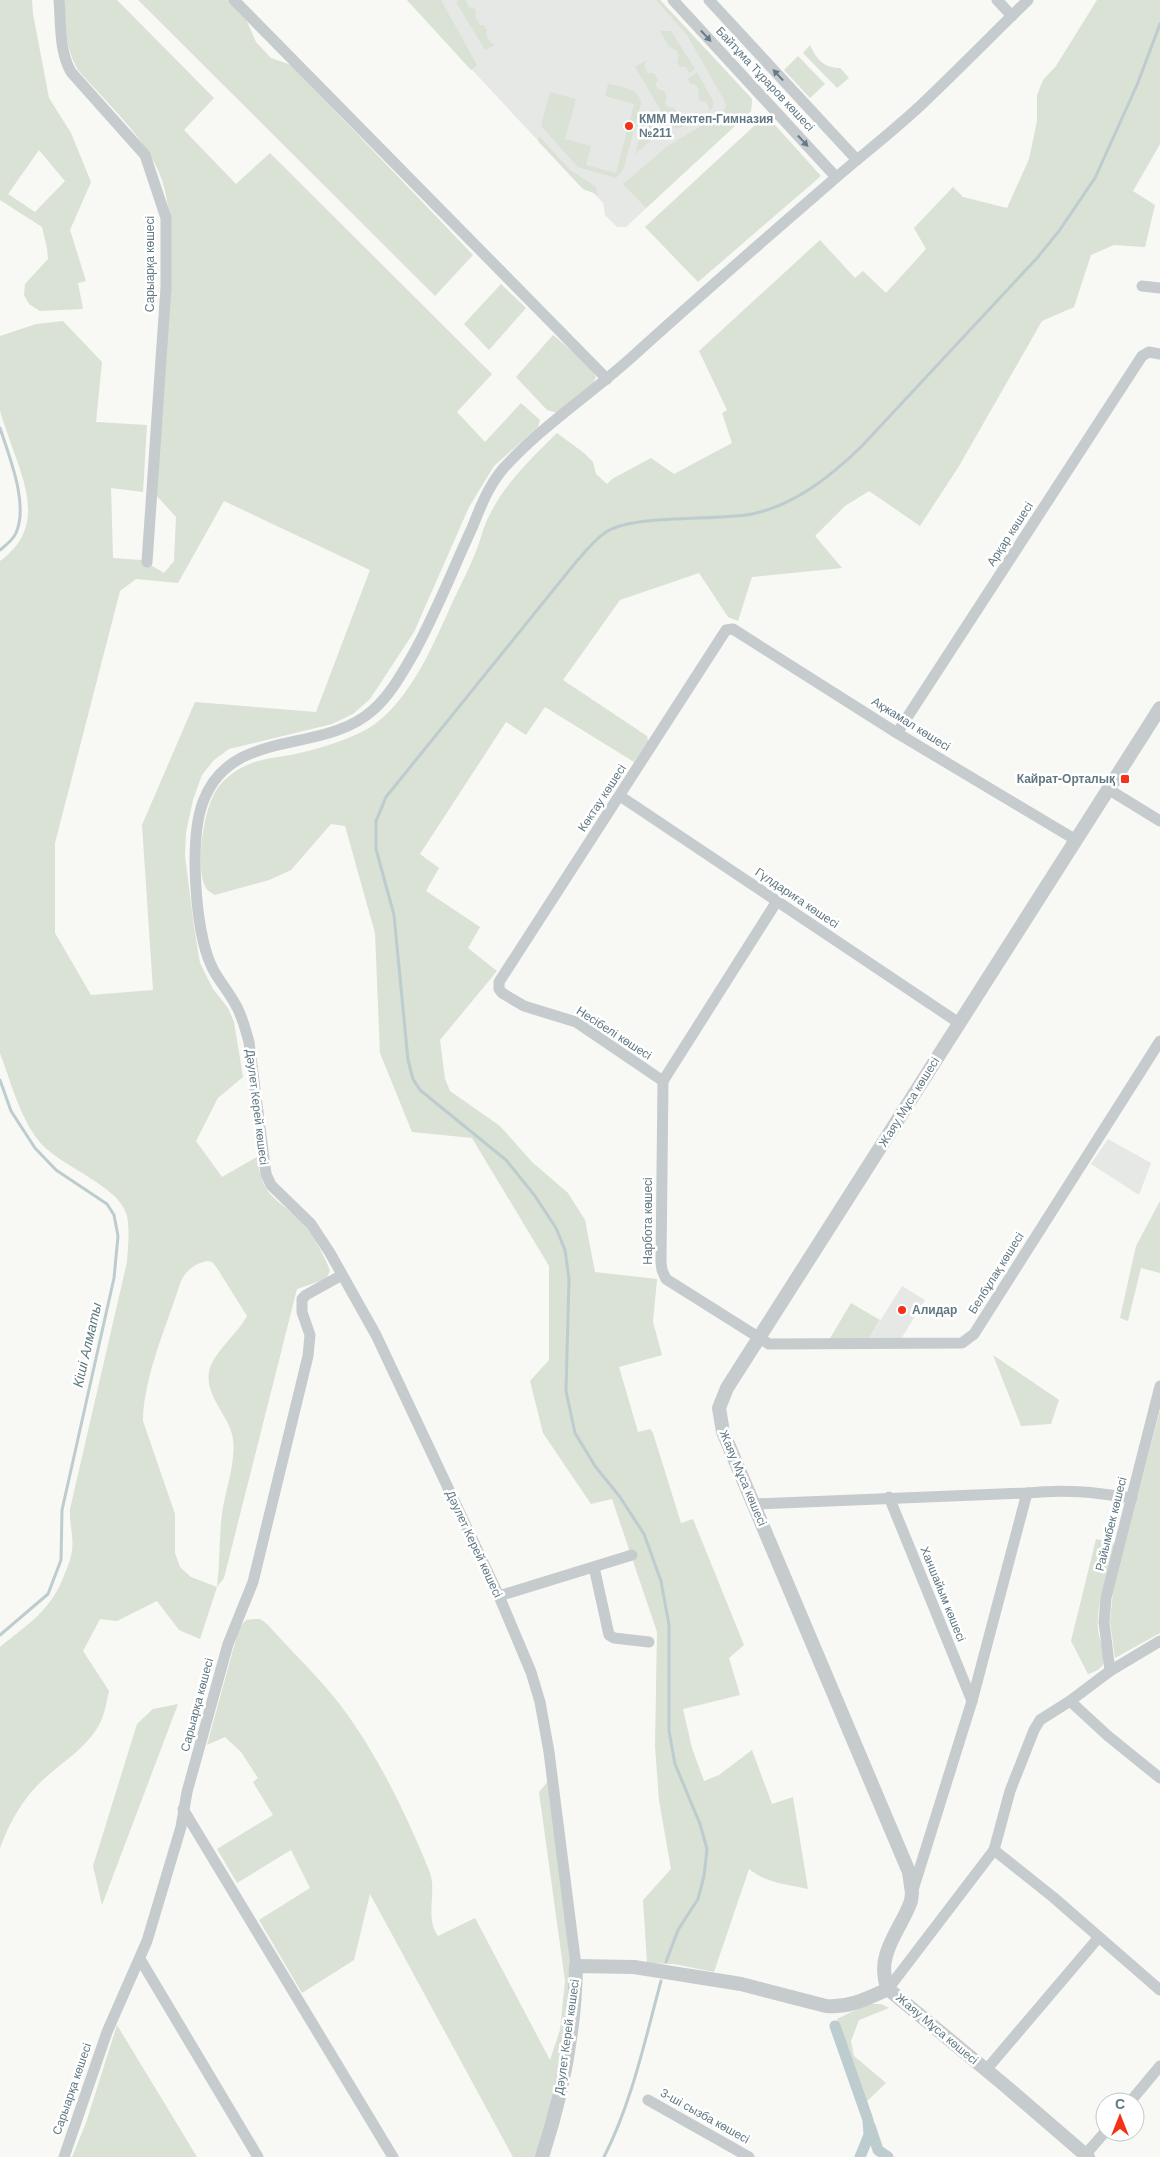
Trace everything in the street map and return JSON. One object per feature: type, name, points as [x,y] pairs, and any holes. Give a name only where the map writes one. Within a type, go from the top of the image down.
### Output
[{"type":"street","name":"Сарыарқа көшесі","points":[[59,0],[63,53],[66,64],[145,155],[164,210],[166,287],[147,562]]},
{"type":"street","points":[[234,0],[607,379]]},
{"type":"street","name":"Байтұма Тұраров көшесі","points":[[673,0],[836,178]]},
{"type":"street","name":"Байтұма Тұраров көшесі","points":[[709,0],[857,160]]},
{"type":"street","points":[[997,0],[1012,16]]},
{"type":"street","name":"Дәулет Керей көшесі","points":[[542,2157],[555,2115],[562,2078],[574,2006],[576,1966],[550,1752],[540,1702],[531,1672],[499,1596],[376,1335],[311,1224],[271,1185],[266,1174],[249,1042],[239,1011],[217,978],[205,951],[195,871],[198,823],[202,803],[211,786],[233,762],[248,754],[271,746],[323,736],[357,722],[372,712],[390,692],[422,638],[494,481],[502,470],[918,108],[1028,0]]},
{"type":"street","points":[[1142,286],[1160,288]]},
{"type":"street","name":"Арқар көшесі","points":[[897,733],[1142,356],[1154,353]]},
{"type":"street","name":"Ақжамал көшесі","points":[[733,629],[897,733],[1076,840]]},
{"type":"street","name":"Көктау көшесі","points":[[499,986],[502,976],[726,630],[733,629]]},
{"type":"street","name":"Жаяу Мұса көшесі","points":[[1087,2156],[888,1989],[884,1975],[884,1959],[891,1940],[908,1908],[912,1893],[905,1861],[723,1432],[719,1408],[724,1394],[759,1338],[1160,708]]},
{"type":"street","points":[[1108,789],[1160,821]]},
{"type":"street","name":"Гүлдариға көшесі","points":[[620,796],[959,1023]]},
{"type":"street","points":[[662,1081],[777,901]]},
{"type":"street","name":"Несібелі көшесі","points":[[499,986],[502,993],[524,1006],[566,1018],[584,1027],[662,1081]]},
{"type":"street","name":"Белбұлақ көшесі","points":[[759,1338],[769,1344],[966,1342],[979,1326],[1160,1041]]},
{"type":"street","name":"Нарбота көшесі","points":[[662,1081],[661,1262],[663,1275],[759,1338]]},
{"type":"street","name":"Сарыарқа көшесі","points":[[64,2157],[106,2032],[140,1958],[178,1836],[228,1644],[253,1582],[308,1356],[310,1335],[302,1312],[302,1299],[342,1275]]},
{"type":"street","name":"Райымбек көшесі","points":[[1110,1670],[1104,1622],[1106,1598],[1160,1386]]},
{"type":"street","points":[[754,1504],[889,1497],[1027,1493],[1054,1490],[1080,1490],[1132,1498]]},
{"type":"street","points":[[912,1893],[972,1701],[1027,1493]]},
{"type":"street","name":"Ханшайым көшесі","points":[[889,1497],[972,1701]]},
{"type":"street","points":[[499,1596],[632,1555]]},
{"type":"street","points":[[594,1567],[609,1635],[614,1638],[649,1642]]},
{"type":"street","points":[[576,1966],[644,1969],[740,1984],[826,2006],[837,2007],[860,2002],[888,1989],[994,1850],[1010,1791],[1034,1730],[1040,1720],[1070,1701],[1110,1670],[1160,1641]]},
{"type":"street","points":[[1070,1701],[1108,1736],[1160,1778]]},
{"type":"street","points":[[184,1809],[394,2157]]},
{"type":"street","points":[[994,1850],[1053,1897],[1160,1990]]},
{"type":"street","points":[[986,2070],[1099,1938]]},
{"type":"street","points":[[140,1958],[258,2157]]},
{"type":"street","points":[[1138,2092],[1160,2066]]},
{"type":"street","name":"3-ші сызба көшесі","points":[[648,2100],[749,2157]]},
{"type":"street","points":[[1087,2156],[1098,2142]]},
{"type":"shaded area","points":[[0,0],[32,0],[49,98],[71,133],[91,182],[70,230],[86,281],[78,283],[83,309],[40,311],[29,304],[24,295],[25,284],[48,259],[42,227],[0,200]],"holes":[[[39,150],[65,181],[35,212],[8,194]]]},
{"type":"shaded area","points":[[63,0],[117,0],[214,98],[184,130],[236,184],[270,153],[492,374],[457,412],[485,442],[521,403],[540,420],[538,427],[494,466],[469,507],[414,632],[370,699],[353,714],[332,724],[229,749],[214,760],[202,775],[193,800],[186,832],[185,856],[194,927],[200,963],[213,989],[228,1008],[234,1022],[243,1077],[218,1098],[196,1141],[222,1177],[257,1157],[266,1189],[301,1221],[317,1244],[330,1271],[326,1279],[297,1289],[224,1578],[217,1587],[200,1639],[179,1630],[157,1601],[117,1621],[100,1619],[83,1651],[109,1691],[101,1721],[90,1738],[30,1793],[8,1829],[0,1848],[0,1647],[30,1623],[46,1606],[60,1586],[70,1559],[72,1535],[70,1509],[127,1262],[129,1233],[127,1216],[122,1205],[113,1195],[101,1185],[60,1159],[38,1140],[21,1109],[0,1053],[0,561],[15,547],[24,533],[28,517],[28,501],[0,410],[0,336],[36,324],[63,321],[102,362],[96,422],[147,425],[143,492],[111,488],[113,558],[142,560],[164,573],[174,561],[176,517],[155,494],[171,229],[168,205],[156,165],[137,136],[78,70],[68,45]],"holes":[[[224,501],[370,570],[316,712],[195,702],[142,825],[153,990],[91,995],[55,933],[55,843],[120,591],[136,579],[178,583]],[[207,1261],[212,1262],[217,1268],[247,1316],[215,1358],[209,1372],[211,1390],[231,1431],[234,1448],[232,1467],[223,1505],[217,1587],[191,1577],[180,1567],[175,1553],[175,1514],[143,1421],[147,1387],[157,1350],[181,1281],[192,1268]]]},
{"type":"shaded area","points":[[138,0],[228,0],[245,17],[256,42],[271,58],[291,65],[473,255],[435,296]]},
{"type":"shaded area","name":"КММ Мектеп-Гимназия №211","points":[[407,0],[660,0],[752,99],[751,111],[626,227],[617,227],[605,215],[603,203],[594,193],[583,189]]},
{"type":"shaded area","points":[[407,0],[441,0],[477,65],[471,70]]},
{"type":"shaded area","points":[[466,0],[469,7],[474,8],[476,12],[475,17],[480,25],[484,25],[487,31],[486,35],[490,42],[495,45],[485,50],[456,2]]},
{"type":"shaded area","points":[[656,0],[660,0],[752,99],[751,111],[646,208],[623,184],[669,145],[720,115],[726,107],[724,100],[687,35]]},
{"type":"shaded area","points":[[1097,0],[1160,0],[1160,144],[1133,191],[1155,205],[1145,247],[1114,245],[1091,255],[1074,307],[1042,321],[959,466],[920,526],[869,491],[845,506],[815,536],[842,568],[752,577],[738,621],[728,617],[699,573],[620,600],[563,680],[647,736],[648,741],[634,762],[545,707],[526,735],[506,722],[420,854],[439,868],[426,891],[480,927],[468,948],[497,971],[440,1040],[445,1079],[450,1091],[500,1126],[532,1162],[568,1193],[585,1220],[595,1272],[657,1279],[653,1322],[662,1355],[619,1367],[638,1432],[650,1429],[653,1433],[681,1523],[693,1519],[744,1645],[729,1658],[740,1695],[683,1709],[692,1748],[704,1781],[719,1775],[752,1750],[772,1804],[793,1797],[808,1889],[770,1880],[749,1869],[714,1972],[674,1964],[647,1963],[643,1900],[671,1869],[659,1800],[655,1746],[657,1632],[612,1499],[591,1504],[543,1433],[530,1381],[549,1360],[549,1266],[472,1138],[412,1132],[380,1053],[375,933],[345,826],[331,824],[291,870],[269,880],[215,895],[206,888],[202,875],[201,849],[205,821],[212,797],[217,789],[225,779],[239,769],[260,760],[290,755],[346,739],[367,729],[388,713],[411,684],[430,650],[477,549],[496,502],[520,471],[557,433],[593,462],[596,474],[607,484],[612,479],[651,458],[674,474],[732,443],[722,413],[727,410],[699,351],[820,240],[855,278],[863,271],[886,293],[926,249],[914,228],[953,187],[963,197],[1007,208],[1029,159],[1037,121],[1037,95],[1043,80],[1056,66]]},
{"type":"shaded area","points":[[660,31],[671,31],[695,69],[689,73],[686,67],[680,67],[677,62],[679,55],[676,50],[669,47]]},
{"type":"shaded area","points":[[810,45],[821,62],[834,68],[840,68],[849,78],[837,88],[803,53]]},
{"type":"shaded area","points":[[798,56],[825,84],[810,98],[784,70]]},
{"type":"shaded area","points":[[647,60],[644,66],[648,73],[654,73],[658,80],[655,85],[658,89],[664,91],[667,97],[665,102],[668,107],[674,108],[677,113],[675,119],[678,124],[685,126],[675,129],[669,124],[635,67]]},
{"type":"shaded area","points":[[697,72],[713,101],[713,107],[708,113],[709,108],[706,102],[700,101],[698,96],[699,90],[696,85],[690,84],[688,79]]},
{"type":"shaded area","points":[[608,84],[633,91],[640,98],[641,103],[624,167],[616,178],[578,167],[541,126],[550,92],[576,99],[565,139],[591,146],[586,165],[616,173],[634,104],[605,96]]},
{"type":"shaded area","points":[[766,115],[821,176],[698,282],[645,227]]},
{"type":"shaded area","points":[[645,116],[652,127],[653,135],[648,143],[635,154]]},
{"type":"shaded area","points":[[539,136],[569,169],[596,187],[598,196],[583,189],[538,141]]},
{"type":"shaded area","points":[[501,284],[526,308],[489,350],[464,324]]},
{"type":"shaded area","points":[[553,335],[591,367],[596,377],[593,383],[557,413],[547,410],[516,377]]},
{"type":"shaded area","points":[[1108,1139],[1151,1163],[1139,1195],[1091,1164]]},
{"type":"shaded area","points":[[1160,1201],[1160,1273],[1141,1268],[1128,1321],[1120,1318],[1136,1246]]},
{"type":"shaded area","name":"Алидар","points":[[902,1286],[925,1300],[901,1339],[868,1340]]},
{"type":"shaded area","points":[[851,1303],[880,1320],[868,1340],[829,1340]]},
{"type":"shaded area","points":[[993,1355],[1059,1400],[1051,1424],[1021,1426]]},
{"type":"shaded area","points":[[1160,1410],[1160,1633],[1115,1658],[1110,1621],[1113,1592]]},
{"type":"shaded area","points":[[1096,1539],[1116,1544],[1099,1609],[1098,1630],[1104,1660],[1100,1668],[1088,1674],[1071,1641]]},
{"type":"shaded area","points":[[260,1619],[267,1624],[324,1685],[367,1744],[390,1785],[429,1870],[432,1887],[432,1920],[438,1936],[475,1918],[550,2060],[560,2030],[565,1981],[539,1792],[549,1780],[570,1961],[567,2011],[560,2060],[537,2157],[513,2157],[370,1894],[354,1960],[302,1993],[259,1920],[310,1888],[291,1850],[237,1883],[217,1849],[273,1815],[253,1782],[258,1778],[241,1752],[225,1737],[207,1745],[239,1628],[246,1620]]},
{"type":"shaded area","points":[[178,1704],[102,1905],[93,1866],[137,1724],[153,1709]]},
{"type":"shaded area","points":[[868,2004],[881,2004],[889,2008],[859,2020],[851,2041],[854,2056],[886,2083],[866,2102],[837,2019]]},
{"type":"shaded area","points":[[117,2025],[197,2157],[72,2157],[86,2123]]},
{"type":"waterway","points":[[666,1962],[678,1930],[698,1899],[704,1876],[707,1849],[700,1824],[675,1764],[669,1731],[669,1625],[661,1581],[644,1534],[620,1497],[595,1466],[575,1433],[566,1391],[569,1279],[565,1250],[556,1228],[535,1196],[506,1160],[420,1090],[413,1079],[408,1060],[394,915],[376,849],[376,821],[386,797],[576,562],[602,535],[618,526],[654,520],[737,516],[768,510],[783,504],[825,479],[861,447],[1037,258],[1059,231],[1095,178],[1137,85],[1160,24]]},
{"type":"waterway","name":"Кіші Алматы","points":[[0,428],[16,480],[20,508],[16,533],[0,550]]},
{"type":"waterway","name":"Кіші Алматы","points":[[0,1080],[11,1111],[35,1148],[56,1170],[107,1204],[114,1215],[118,1236],[114,1278],[62,1510],[61,1560],[48,1594],[0,1635]]},
{"type":"waterway","points":[[604,2157],[630,2093],[661,1981]]},
{"type":"waterway","points":[[835,2026],[868,2120],[869,2135],[860,2157]]},
{"type":"waterway","points":[[870,2126],[878,2150],[888,2157]]},
{"type":"place","name":"КММ Мектеп-Гимназия №211","points":[[629,126]]},
{"type":"place","name":"Кайрат-Орталық","points":[[1125,779]]},
{"type":"place","name":"Алидар","points":[[902,1310]]}]
